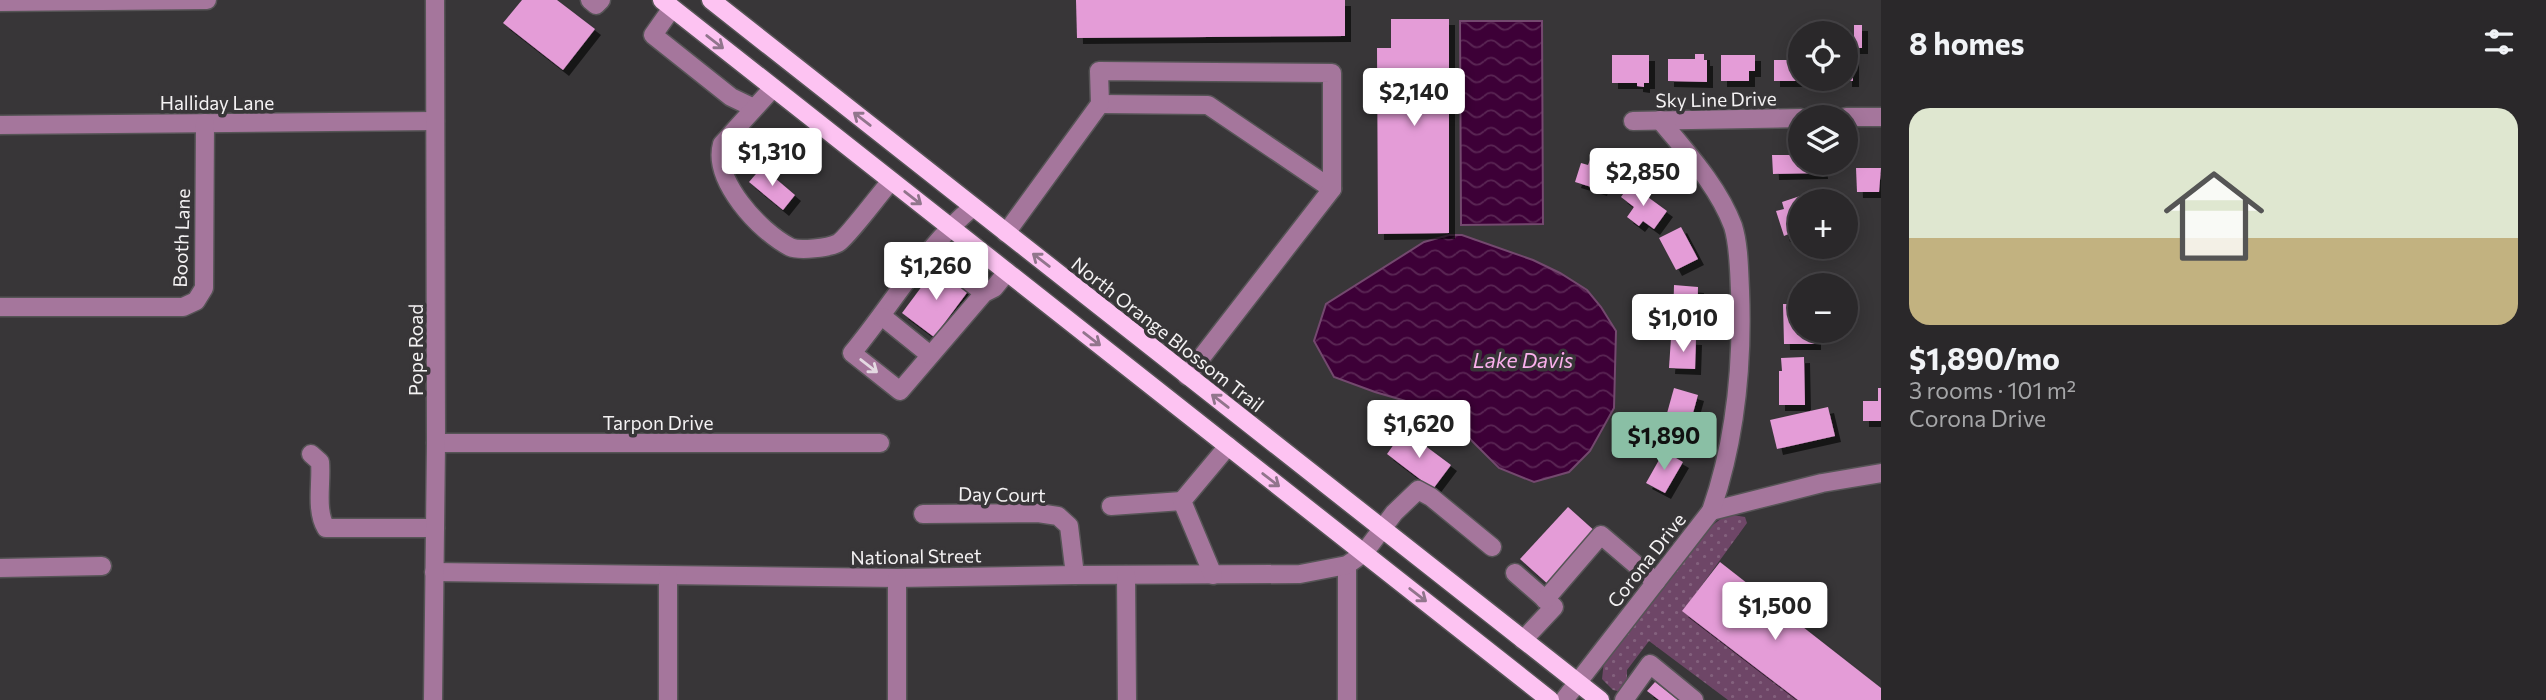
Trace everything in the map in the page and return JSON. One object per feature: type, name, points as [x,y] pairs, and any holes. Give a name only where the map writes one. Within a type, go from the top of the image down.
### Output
[{"type":"main road","name":"North Orange Blossom Trail","points":[[711,0],[1600,700]]},
{"type":"main road","points":[[667,4],[1550,700]]},
{"type":"street","points":[[0,2],[207,0]]},
{"type":"street","name":"Pope Road","points":[[433,700],[436,443],[435,0]]},
{"type":"street","points":[[590,0],[596,5],[601,0]]},
{"type":"street","points":[[667,4],[653,35],[731,97],[754,108]]},
{"type":"street","points":[[1006,233],[1100,104],[1099,71],[1332,73],[1332,189],[1187,376]]},
{"type":"street","points":[[773,88],[722,144],[720,153],[722,166],[733,192],[761,225],[792,248],[812,248],[838,243],[891,181]]},
{"type":"street","points":[[1100,104],[1208,105],[1332,189]]},
{"type":"street","points":[[1858,117],[1881,117]]},
{"type":"street","name":"Sky Line Drive","points":[[1633,121],[1788,118]]},
{"type":"street","name":"Corona Drive","points":[[1564,700],[1711,512],[1723,477],[1736,411],[1742,342],[1740,273],[1733,227],[1704,172],[1660,120]]},
{"type":"street","name":"Halliday Lane","points":[[0,125],[435,121]]},
{"type":"street","name":"Booth Lane","points":[[0,307],[190,305],[204,288],[205,123]]},
{"type":"street","points":[[973,207],[950,226],[883,317],[852,353],[900,391],[984,293],[994,288],[1007,272]]},
{"type":"street","points":[[930,251],[984,293]]},
{"type":"street","points":[[883,317],[930,355]]},
{"type":"street","name":"Tarpon Drive","points":[[436,443],[880,443]]},
{"type":"street","points":[[1111,506],[1182,501],[1228,446]]},
{"type":"street","points":[[311,454],[320,462],[321,515],[326,527],[435,528]]},
{"type":"street","points":[[1711,512],[1822,483],[1881,473]]},
{"type":"street","name":"National Street","points":[[434,572],[897,578],[1300,574],[1347,565],[1364,553],[1381,528],[1418,490],[1431,497],[1492,547]]},
{"type":"street","points":[[1182,501],[1213,575]]},
{"type":"street","name":"Day Court","points":[[923,514],[1038,513],[1058,516],[1069,526],[1075,575]]},
{"type":"street","points":[[1545,600],[1601,535],[1656,582]]},
{"type":"street","points":[[1347,565],[1348,700]]},
{"type":"street","points":[[0,568],[102,566]]},
{"type":"street","points":[[1515,573],[1554,607],[1523,640]]},
{"type":"street","points":[[1126,575],[1127,700]]},
{"type":"street","points":[[668,576],[668,700]]},
{"type":"street","points":[[897,578],[897,700]]},
{"type":"street","points":[[1624,700],[1650,664],[1695,700]]},
{"type":"shaded area","points":[[1727,514],[1745,517],[1747,523],[1683,611],[1798,700],[1728,700],[1649,641],[1627,670],[1627,681],[1622,692],[1613,690],[1602,679],[1604,661],[1704,532]]},
{"type":"water","points":[[1460,21],[1542,21],[1543,224],[1461,225]]},
{"type":"water","name":"Lake Davis","points":[[1449,235],[1462,235],[1533,260],[1560,273],[1587,290],[1616,331],[1614,408],[1590,451],[1569,472],[1534,482],[1499,468],[1443,412],[1334,377],[1314,341],[1326,304],[1424,242]]},
{"type":"building","points":[[522,0],[557,0],[595,29],[563,70],[503,23]]},
{"type":"building","points":[[1076,0],[1345,0],[1345,36],[1077,38]]},
{"type":"building","points":[[1391,19],[1449,19],[1449,233],[1378,234],[1377,48],[1391,48]]},
{"type":"building","points":[[1858,25],[1862,25],[1862,48],[1858,48]]},
{"type":"building","points":[[1695,54],[1704,54],[1704,60],[1707,60],[1707,82],[1668,81],[1668,59],[1695,59]]},
{"type":"building","points":[[1612,55],[1649,55],[1649,83],[1644,83],[1644,87],[1637,86],[1637,83],[1612,83]]},
{"type":"building","points":[[1721,55],[1755,55],[1755,71],[1749,71],[1749,81],[1721,81]]},
{"type":"building","points":[[1774,60],[1788,60],[1788,81],[1774,81]]},
{"type":"building","points":[[1772,155],[1788,155],[1788,174],[1773,174]]},
{"type":"building","points":[[1590,160],[1609,166],[1601,190],[1575,182],[1581,163],[1588,165]]},
{"type":"building","points":[[762,167],[795,195],[783,210],[749,182]]},
{"type":"building","points":[[1858,168],[1881,168],[1879,192],[1858,192]]},
{"type":"building","points":[[1630,184],[1667,211],[1654,229],[1643,221],[1639,226],[1627,217],[1634,207],[1621,197]]},
{"type":"building","points":[[1788,200],[1788,234],[1784,236],[1776,211],[1784,209],[1782,202]]},
{"type":"building","points":[[1681,227],[1698,259],[1676,270],[1659,238]]},
{"type":"building","points":[[937,266],[969,290],[934,337],[902,313]]},
{"type":"building","points":[[1674,285],[1698,287],[1697,326],[1673,325]]},
{"type":"building","points":[[1783,304],[1788,304],[1788,343],[1815,344],[1784,344]]},
{"type":"building","points":[[1671,338],[1696,339],[1695,369],[1669,368]]},
{"type":"building","points":[[1804,357],[1805,405],[1779,405],[1781,358]]},
{"type":"building","points":[[1674,388],[1698,395],[1688,431],[1664,424]]},
{"type":"building","points":[[1878,388],[1881,388],[1881,421],[1863,421],[1863,401],[1878,401]]},
{"type":"building","points":[[1828,407],[1835,436],[1777,449],[1770,420]]},
{"type":"building","points":[[1404,430],[1451,465],[1433,489],[1387,454]]},
{"type":"building","points":[[1664,451],[1683,462],[1665,493],[1646,483]]},
{"type":"building","points":[[1568,507],[1597,533],[1549,585],[1520,559]]},
{"type":"building","points":[[1720,562],[1881,688],[1881,700],[1798,700],[1682,611]]},
{"type":"building","points":[[1655,682],[1678,700],[1659,700],[1647,691]]}]
